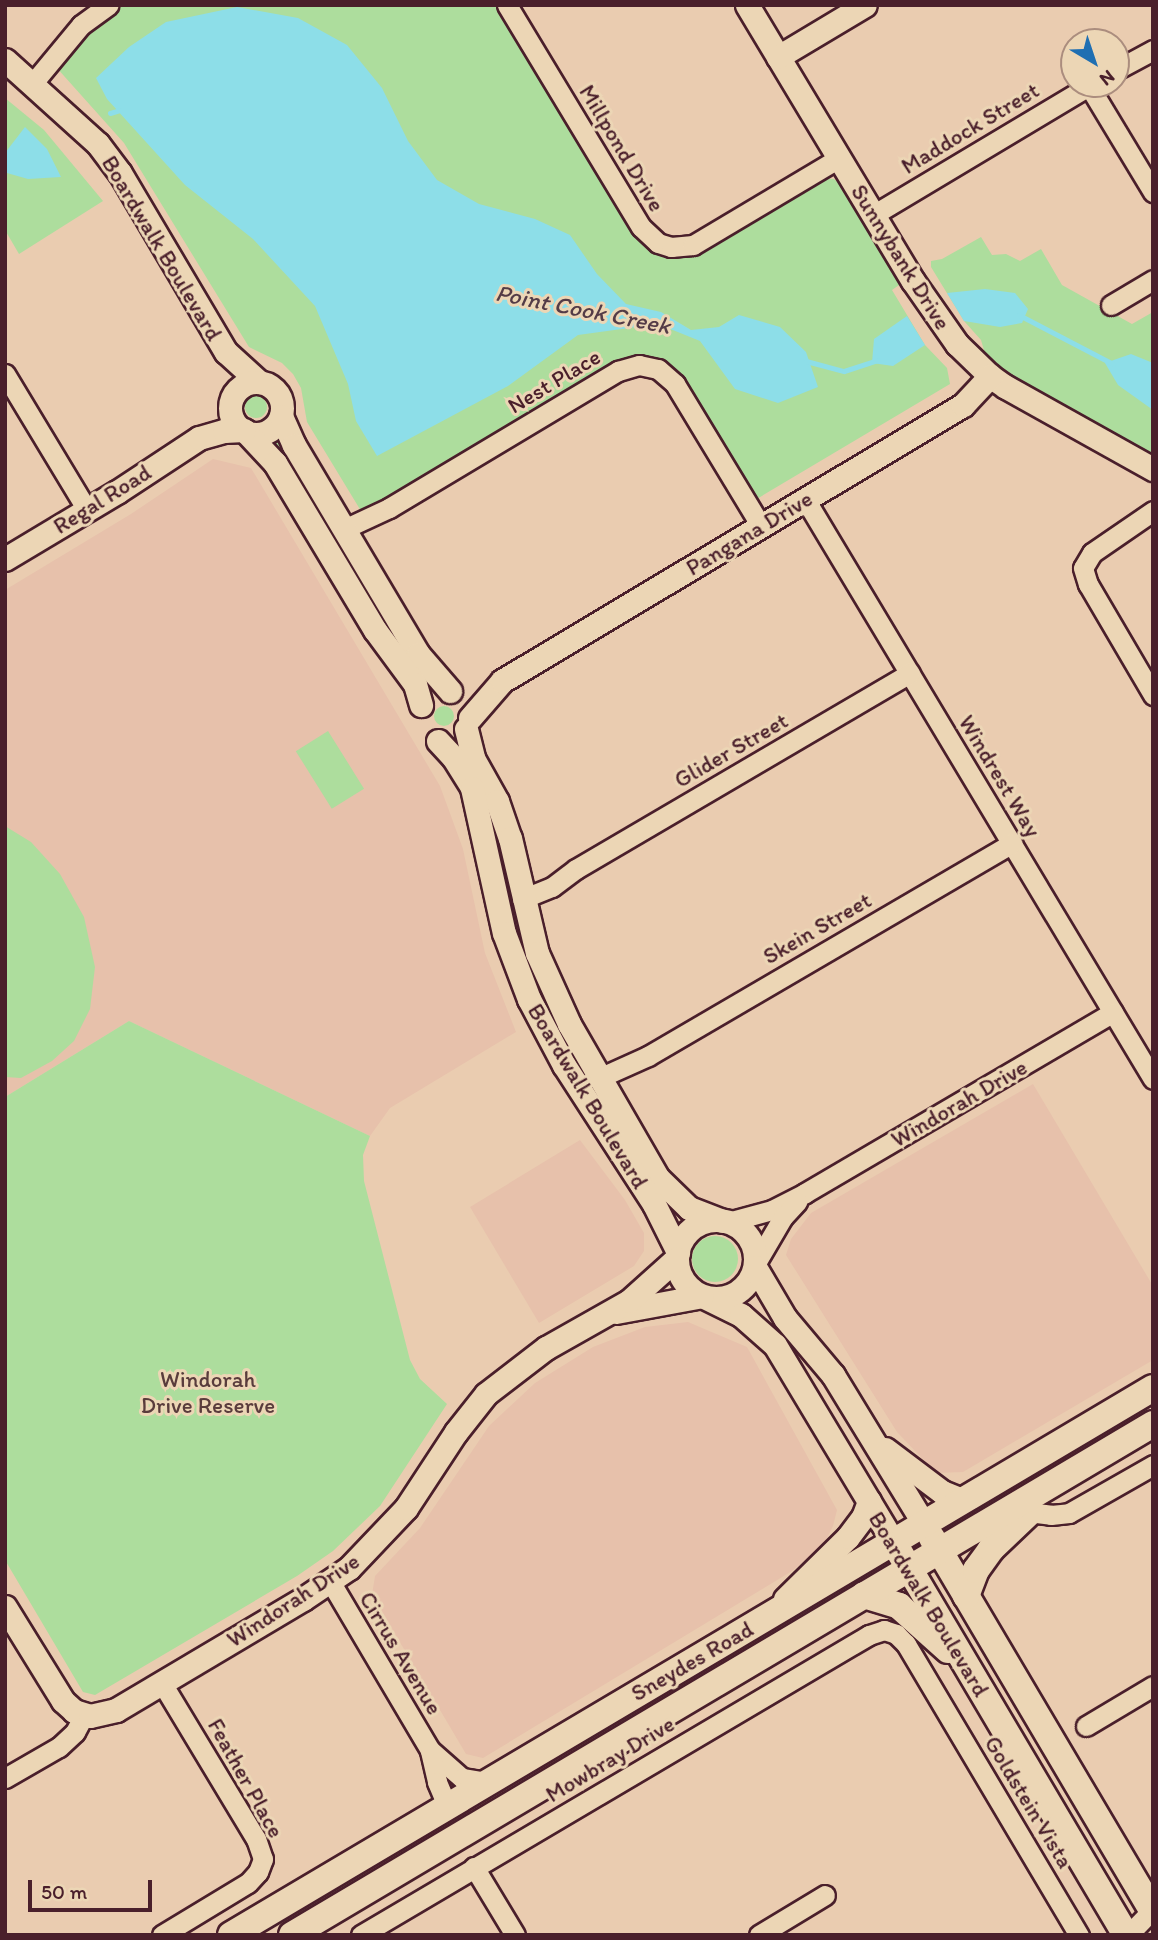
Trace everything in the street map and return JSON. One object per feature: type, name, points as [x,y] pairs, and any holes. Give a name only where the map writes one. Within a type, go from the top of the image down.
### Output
[{"type":"main road","name":"Sneydes Road","points":[[231,1935],[1153,1388]]},
{"type":"main road","points":[[966,1596],[976,1570],[1019,1511],[1153,1424]]},
{"type":"main road","name":"Sneydes Road","points":[[292,1935],[910,1568],[1019,1511]]},
{"type":"main road","name":"Boardwalk Boulevard","points":[[924,1524],[1152,1915]]},
{"type":"main road","name":"Boardwalk Boulevard","points":[[894,1543],[1128,1935]]},
{"type":"main road","points":[[864,1595],[899,1606],[969,1669]]},
{"type":"main road","points":[[447,1806],[461,1811],[497,1814]]},
{"type":"street","points":[[33,83],[81,25],[109,5]]},
{"type":"street","name":"Millpond Drive","points":[[507,5],[641,227],[658,243],[671,247],[693,245],[839,158]]},
{"type":"street","name":"Sunnybank Drive","points":[[747,5],[947,332],[990,376],[1153,469]]},
{"type":"street","points":[[778,57],[865,5]]},
{"type":"street","points":[[1130,62],[1153,50]]},
{"type":"street","name":"Boardwalk Boulevard","points":[[5,60],[98,144],[120,173],[226,352],[259,382]]},
{"type":"street","name":"Maddock Street","points":[[873,215],[1068,98]]},
{"type":"street","points":[[1098,98],[1153,192]]},
{"type":"street","points":[[1111,305],[1153,280]]},
{"type":"street","name":"Boardwalk Boulevard","points":[[226,352],[231,401]]},
{"type":"street","name":"Nest Place","points":[[347,533],[618,371],[627,367],[649,366],[664,373],[675,384],[761,526]]},
{"type":"street","points":[[5,374],[87,510]]},
{"type":"street","name":"Pangana Drive","points":[[451,691],[502,681],[963,405],[990,376]]},
{"type":"street","points":[[259,382],[274,387],[278,393],[281,416],[294,444],[418,653],[451,691],[466,702],[468,724],[454,740],[438,741],[421,727],[421,705],[415,684],[376,630],[275,463],[233,419],[231,401],[242,386],[259,382]]},
{"type":"street","name":"Regal Road","points":[[5,559],[199,438],[231,401]]},
{"type":"street","points":[[244,431],[254,434],[271,430],[281,416]]},
{"type":"street","name":"Regal Road","points":[[199,438],[225,431],[244,431]]},
{"type":"street","name":"Windrest Way","points":[[805,499],[1153,1079]]},
{"type":"street","points":[[1153,511],[1092,553],[1083,568],[1088,584],[1153,695]]},
{"type":"street","name":"Glider Street","points":[[521,893],[576,869],[910,673]]},
{"type":"street","name":"Pangana Drive","points":[[468,724],[502,681]]},
{"type":"street","points":[[421,705],[433,693],[451,691]]},
{"type":"street","name":"Boardwalk Boulevard","points":[[468,724],[473,758],[503,818],[537,953],[554,995],[602,1083],[667,1190],[689,1208],[725,1221]]},
{"type":"street","name":"Boardwalk Boulevard","points":[[438,741],[453,757],[472,788],[503,933],[529,999],[564,1065],[654,1204],[677,1255]]},
{"type":"street","name":"Skein Street","points":[[602,1083],[1012,843]]},
{"type":"street","name":"Windorah Drive","points":[[725,1221],[772,1210],[805,1193],[1113,1012]]},
{"type":"street","name":"Windorah Drive","points":[[755,1265],[783,1217],[805,1193]]},
{"type":"street","points":[[725,1221],[749,1237],[755,1265],[742,1289],[719,1299],[704,1297],[683,1281],[677,1255],[689,1231],[699,1224],[725,1221]]},
{"type":"street","name":"Windorah Drive","points":[[78,1712],[107,1714],[330,1581],[358,1560],[391,1527],[425,1483],[456,1432],[486,1395],[546,1348],[641,1292],[677,1255]]},
{"type":"street","name":"Boardwalk Boulevard","points":[[755,1265],[785,1318],[833,1375],[924,1524]]},
{"type":"street","name":"Boardwalk Boulevard","points":[[704,1297],[741,1315],[775,1345],[894,1543]]},
{"type":"street","name":"Windorah Drive","points":[[609,1313],[704,1297]]},
{"type":"street","points":[[872,1437],[931,1485],[953,1498],[968,1498]]},
{"type":"street","points":[[1019,1511],[1058,1515],[1076,1510],[1153,1465]]},
{"type":"street","points":[[760,1621],[840,1546],[860,1521],[869,1501]]},
{"type":"street","name":"Cirrus Avenue","points":[[330,1581],[430,1749],[462,1779],[488,1782]]},
{"type":"street","points":[[5,1606],[59,1697],[78,1712],[67,1741],[5,1778]]},
{"type":"street","name":"Mowbray Drive","points":[[361,1935],[869,1635],[886,1630]]},
{"type":"street","name":"Goldstein Vista","points":[[886,1630],[896,1634],[906,1644],[1079,1935]]},
{"type":"street","name":"Feather Place","points":[[162,1683],[256,1839],[263,1859],[258,1872],[248,1882],[162,1935]]},
{"type":"street","points":[[1086,1726],[1153,1686]]},
{"type":"street","name":"Cirrus Avenue","points":[[430,1749],[437,1782],[447,1806]]},
{"type":"street","points":[[474,1867],[515,1935]]},
{"type":"street","points":[[759,1935],[825,1895]]},
{"type":"street","points":[[1128,1935],[1152,1915]]},
{"type":"shaded area","points":[[213,459],[251,468],[440,786],[463,849],[485,953],[516,1032],[390,1108],[370,1136],[129,1021],[5,1097],[5,590],[131,514]]},
{"type":"shaded area","points":[[1033,1084],[1153,1286],[1153,1360],[963,1472],[936,1473],[897,1432],[786,1255],[791,1239],[811,1213]]},
{"type":"shaded area","points":[[580,1140],[625,1200],[644,1233],[644,1251],[634,1266],[539,1323],[470,1207]]},
{"type":"shaded area","points":[[688,1322],[747,1347],[837,1510],[823,1546],[792,1571],[483,1758],[466,1754],[372,1595],[375,1576],[420,1528],[489,1426],[535,1383],[593,1347],[645,1327]]},
{"type":"green space","points":[[121,5],[499,5],[644,243],[659,253],[821,178],[834,179],[843,187],[902,283],[892,290],[925,345],[947,368],[950,384],[755,500],[654,359],[371,511],[361,511],[307,422],[301,388],[293,374],[282,363],[249,347],[124,143],[56,67],[79,38]]},
{"type":"green space","points":[[5,98],[44,130],[103,201],[19,254],[5,230]]},
{"type":"green space","points":[[981,237],[992,255],[1006,254],[1020,261],[1041,249],[1062,285],[1132,324],[1153,312],[1153,457],[1021,383],[986,357],[981,340],[964,321],[931,267],[931,261],[942,259]]},
{"type":"green space","points":[[256,396],[264,399],[267,407],[264,415],[256,418],[248,415],[245,407],[248,399]]},
{"type":"green space","points":[[279,433],[358,567],[349,572],[266,440]]},
{"type":"green space","points":[[444,706],[451,709],[454,716],[451,723],[444,726],[437,723],[434,716],[437,709]]},
{"type":"green space","points":[[328,731],[364,789],[332,809],[296,751]]},
{"type":"green space","points":[[5,826],[31,842],[60,874],[84,917],[95,967],[90,1009],[74,1041],[52,1061],[21,1078],[5,1077]]},
{"type":"green space","name":"Windorah Drive Reserve","points":[[129,1021],[370,1136],[363,1155],[364,1181],[410,1360],[420,1379],[447,1404],[380,1506],[333,1551],[297,1576],[95,1695],[83,1692],[5,1560],[5,1097]]},
{"type":"green space","points":[[715,1236],[724,1237],[731,1243],[737,1250],[737,1268],[731,1275],[724,1281],[715,1282],[706,1281],[699,1275],[693,1268],[692,1259],[693,1250],[699,1243],[706,1237]]},
{"type":"water","points":[[237,7],[298,18],[347,45],[382,88],[408,141],[437,180],[479,204],[535,219],[570,235],[597,274],[626,304],[661,312],[691,330],[719,327],[739,315],[780,327],[806,352],[818,387],[778,403],[735,389],[700,341],[658,324],[578,335],[508,386],[377,456],[356,421],[348,384],[315,306],[253,239],[185,185],[107,99],[96,78],[129,47],[166,22]]},
{"type":"water","points":[[25,127],[47,149],[61,177],[28,179],[7,173],[5,153]]},
{"type":"water","points":[[985,289],[1015,293],[1028,309],[1022,323],[1000,327],[964,321],[947,293]]},
{"type":"water","points":[[907,316],[925,345],[893,366],[872,363],[874,339]]},
{"type":"water","points":[[1131,354],[1153,363],[1153,410],[1118,385],[1105,363]]},
{"type":"waterway","name":"Point Cook Creek","points":[[110,113],[120,110]]},
{"type":"waterway","name":"Point Cook Creek","points":[[1019,315],[1113,364]]},
{"type":"waterway","name":"Point Cook Creek","points":[[806,361],[844,371],[877,360]]}]
